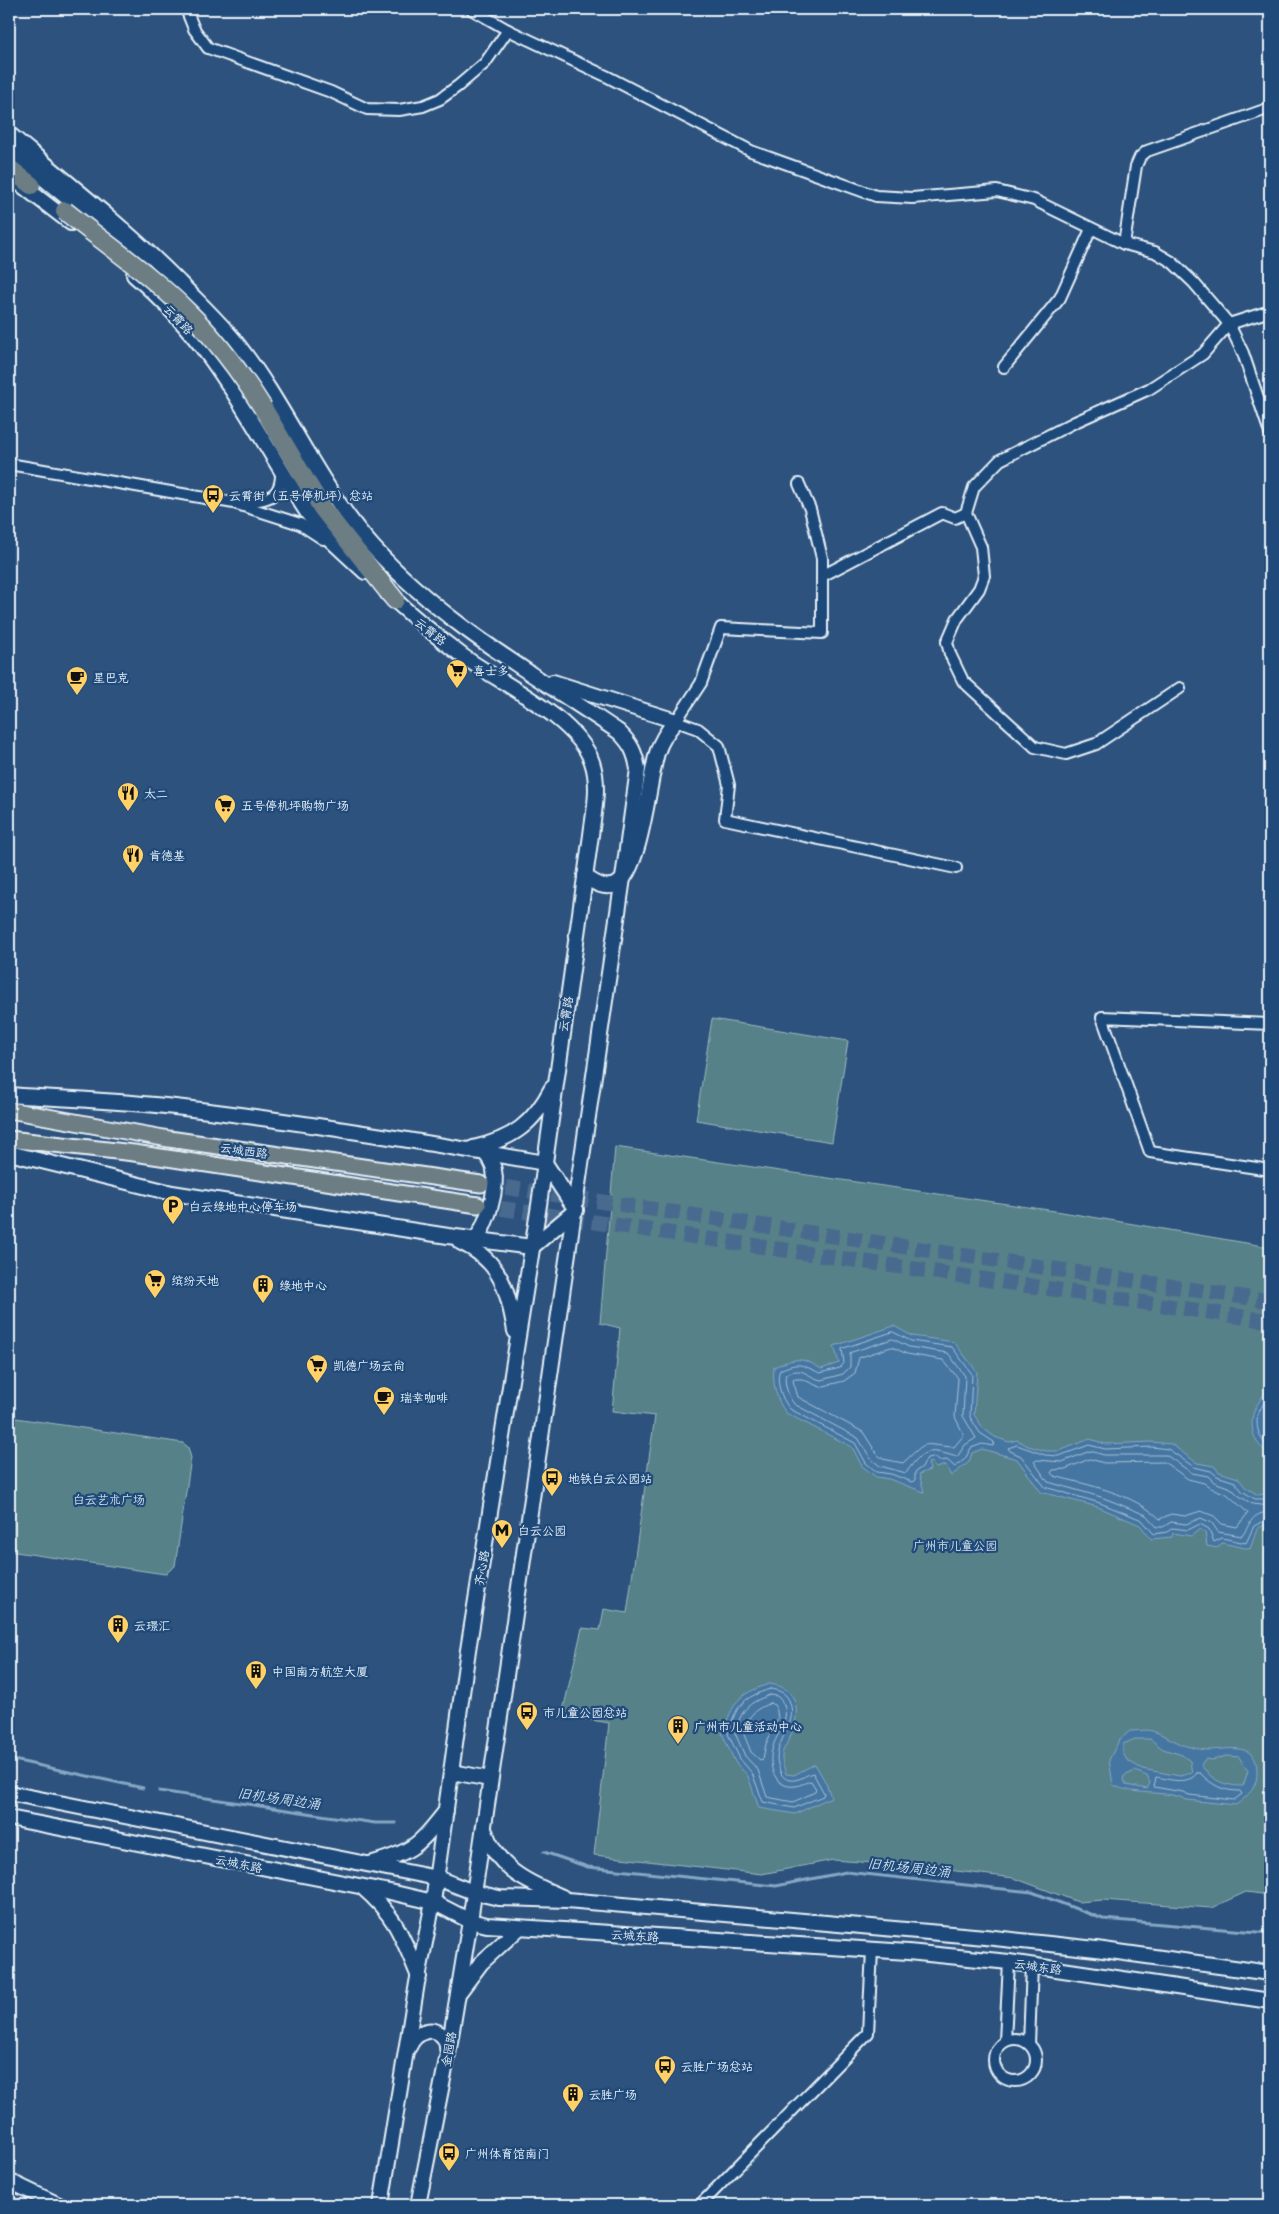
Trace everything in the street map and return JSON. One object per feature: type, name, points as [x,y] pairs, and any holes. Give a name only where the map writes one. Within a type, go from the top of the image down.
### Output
[{"type":"highway","points":[[9,168],[31,185]]},
{"type":"highway","points":[[65,211],[140,269],[188,311],[231,361],[263,408],[322,508],[395,600]]},
{"type":"main road","points":[[9,134],[129,233],[179,283]]},
{"type":"main road","points":[[9,150],[114,236],[179,283]]},
{"type":"main road","name":"云霄路","points":[[9,174],[112,256],[180,319],[212,358],[230,384],[280,468],[321,530],[411,616],[465,658],[558,719],[586,747],[593,763],[596,781],[585,876],[539,1205]]},
{"type":"main road","name":"云霄路","points":[[179,283],[219,322],[257,371],[321,478],[373,547],[451,619],[619,732],[630,743],[636,754],[638,769],[576,1210]]},
{"type":"main road","points":[[180,319],[181,307],[185,303],[198,300]]},
{"type":"main road","points":[[537,677],[676,721],[667,731],[656,754],[636,852],[623,878],[617,884],[609,886],[600,885],[585,876]]},
{"type":"main road","points":[[466,1150],[504,1139],[528,1122],[538,1111],[554,1084],[559,1058]]},
{"type":"main road","points":[[9,1095],[176,1108],[545,1163],[576,1210],[474,1892]]},
{"type":"main road","name":"云城西路","points":[[9,1110],[169,1139],[481,1184]]},
{"type":"main road","name":"云城西路","points":[[9,1138],[134,1153],[478,1204]]},
{"type":"main road","points":[[9,1153],[172,1192],[448,1236],[532,1247],[576,1210]]},
{"type":"main road","points":[[475,1240],[482,1232],[489,1214],[495,1177],[494,1169],[485,1153]]},
{"type":"main road","name":"齐心路","points":[[433,1902],[468,1650],[539,1205]]},
{"type":"main road","points":[[448,1236],[478,1251],[494,1267],[504,1285],[511,1304],[517,1342]]},
{"type":"main road","points":[[452,1772],[490,1778]]},
{"type":"main road","name":"云城东路","points":[[9,1793],[436,1878],[474,1892],[499,1898],[567,1900],[985,1937],[1096,1949],[1270,1973]]},
{"type":"main road","points":[[67,1828],[70,1805]]},
{"type":"main road","points":[[369,1865],[395,1857],[414,1847],[447,1810]]},
{"type":"main road","name":"云城东路","points":[[9,1818],[361,1886],[433,1902],[470,1921],[487,1925],[872,1950],[1009,1962],[1270,2001]]},
{"type":"main road","points":[[483,1827],[495,1854],[517,1876],[567,1900]]},
{"type":"main road","points":[[307,1876],[311,1853]]},
{"type":"main road","points":[[361,1886],[389,1913],[400,1930],[419,1977]]},
{"type":"main road","name":"金园路","points":[[418,2205],[448,2054],[474,1892]]},
{"type":"main road","points":[[381,2205],[433,1902]]},
{"type":"main road","points":[[458,1994],[481,1963],[520,1928]]},
{"type":"main road","points":[[406,2052],[412,2039],[418,2033],[430,2030],[446,2041],[448,2054]]},
{"type":"main road","points":[[9,2181],[59,2205]]},
{"type":"main road","points":[[9,2192],[37,2205]]},
{"type":"street","points":[[186,9],[194,29],[208,48],[331,92],[367,109],[399,110],[424,106],[440,99],[485,63],[508,30]]},
{"type":"street","points":[[471,9],[508,30],[606,76],[751,151],[876,196],[912,198],[997,191],[1034,200],[1124,244],[1155,252],[1172,262],[1194,283],[1229,324],[1243,353],[1270,433]]},
{"type":"street","points":[[1124,244],[1136,166],[1140,157],[1147,150],[1270,108]]},
{"type":"street","points":[[1004,367],[1060,298],[1091,229]]},
{"type":"street","points":[[1180,688],[1096,744],[1066,754],[1035,747],[963,681],[950,654],[947,642],[950,634],[957,619],[979,590],[984,576],[981,547],[966,513],[974,487],[1000,460],[1075,422],[1149,389],[1203,354],[1229,324],[1270,310]]},
{"type":"street","points":[[9,464],[234,503],[300,524],[329,543],[361,569]]},
{"type":"street","points":[[234,503],[270,498],[279,488],[281,481],[280,468]]},
{"type":"street","points":[[799,484],[810,509],[822,558],[822,633],[721,628],[701,683],[676,721],[698,729],[719,746],[729,785],[725,819],[956,868]]},
{"type":"street","points":[[822,576],[942,513],[955,518],[966,513]]},
{"type":"street","points":[[1270,1024],[1102,1017],[1150,1152],[1270,1170]]},
{"type":"street","points":[[700,2205],[868,2033],[872,1950]]},
{"type":"street","points":[[1005,2041],[1009,1962]]},
{"type":"street","points":[[1029,2044],[1018,2039],[1005,2041],[996,2049],[994,2062],[998,2073],[1007,2081],[1024,2080],[1034,2071],[1036,2058],[1029,2044],[1032,1965]]},
{"type":"green space","points":[[712,1019],[848,1041],[832,1142],[696,1120]]},
{"type":"green space","name":"广州市儿童公园","points":[[615,1147],[1062,1212],[1270,1247],[1270,1895],[1246,1892],[1211,1908],[1103,1900],[1078,1902],[1014,1878],[915,1866],[833,1860],[762,1874],[594,1855],[609,1723],[562,1715],[582,1628],[600,1630],[604,1609],[627,1613],[655,1416],[612,1411],[620,1328],[600,1323]]},
{"type":"green space","name":"白云艺术广场","points":[[9,1417],[183,1443],[188,1447],[191,1458],[175,1566],[165,1574],[9,1551]]},
{"type":"water","points":[[894,1326],[912,1336],[954,1342],[977,1372],[974,1415],[984,1429],[995,1437],[1009,1442],[1017,1440],[1028,1446],[1046,1451],[1059,1451],[1090,1439],[1105,1444],[1152,1442],[1171,1444],[1197,1463],[1214,1466],[1219,1472],[1238,1478],[1245,1487],[1258,1495],[1270,1493],[1270,1522],[1257,1529],[1250,1549],[1222,1543],[1217,1548],[1207,1546],[1205,1532],[1200,1529],[1191,1536],[1173,1533],[1172,1537],[1151,1539],[1140,1525],[1098,1507],[1041,1492],[1017,1459],[982,1449],[972,1453],[969,1462],[951,1476],[946,1465],[935,1468],[932,1462],[928,1463],[930,1470],[919,1474],[924,1492],[889,1479],[876,1477],[862,1466],[852,1447],[786,1413],[776,1391],[774,1367],[793,1360],[803,1360],[821,1369],[839,1363],[834,1346]]},
{"type":"water","points":[[1270,1386],[1270,1452],[1264,1450],[1256,1441],[1252,1421],[1256,1406]]},
{"type":"water","points":[[769,1684],[787,1690],[795,1703],[796,1719],[794,1728],[782,1754],[786,1774],[794,1775],[815,1764],[826,1783],[831,1797],[795,1814],[759,1808],[748,1776],[735,1762],[722,1733],[730,1713],[738,1701],[750,1692]]},
{"type":"water","points":[[1130,1731],[1154,1731],[1180,1744],[1198,1749],[1241,1749],[1247,1751],[1256,1762],[1256,1782],[1248,1795],[1236,1805],[1187,1800],[1171,1795],[1122,1789],[1113,1785],[1109,1760],[1119,1740]],"holes":[[[1135,1739],[1150,1739],[1163,1749],[1182,1755],[1190,1761],[1192,1773],[1180,1776],[1142,1769],[1127,1760],[1123,1753],[1123,1744]],[[1226,1756],[1239,1757],[1248,1771],[1243,1786],[1225,1784],[1214,1779],[1201,1765],[1205,1759],[1212,1760]],[[1135,1771],[1147,1776],[1150,1783],[1147,1789],[1126,1785],[1123,1780],[1124,1776]]]},
{"type":"waterway","name":"旧机场周边涌","points":[[9,1759],[143,1788]]},
{"type":"waterway","name":"旧机场周边涌","points":[[159,1791],[375,1823],[396,1823]]},
{"type":"waterway","name":"旧机场周边涌","points":[[544,1852],[588,1867],[776,1886],[846,1872],[1032,1892],[1103,1919],[1270,1933]]},
{"type":"tunnel","points":[[483,1184],[1270,1301]]},
{"type":"tunnel","points":[[478,1205],[1270,1321]]},
{"type":"place","name":"云霄街（五号停机坪）总站","points":[[213,514]]},
{"type":"place","name":"喜士多","points":[[457,689]]},
{"type":"place","name":"星巴克","points":[[77,696]]},
{"type":"place","name":"太二","points":[[128,812]]},
{"type":"place","name":"五号停机坪购物广场","points":[[225,824]]},
{"type":"place","name":"肯德基","points":[[133,874]]},
{"type":"place","name":"白云绿地中心停车场","points":[[173,1225]]},
{"type":"place","name":"缤纷天地","points":[[155,1299]]},
{"type":"place","name":"绿地中心","points":[[263,1304]]},
{"type":"place","name":"凯德广场云尚","points":[[317,1384]]},
{"type":"place","name":"瑞幸咖啡","points":[[384,1416]]},
{"type":"place","name":"地铁白云公园站","points":[[552,1497]]},
{"type":"place","name":"白云公园","points":[[502,1549]]},
{"type":"place","name":"云璟汇","points":[[118,1644]]},
{"type":"place","name":"中国南方航空大厦","points":[[256,1690]]},
{"type":"place","name":"市儿童公园总站","points":[[527,1731]]},
{"type":"place","name":"广州市儿童活动中心","points":[[678,1745]]},
{"type":"place","name":"云胜广场总站","points":[[665,2085]]},
{"type":"place","name":"云胜广场","points":[[573,2113]]},
{"type":"place","name":"广州体育馆南门","points":[[449,2172]]}]
